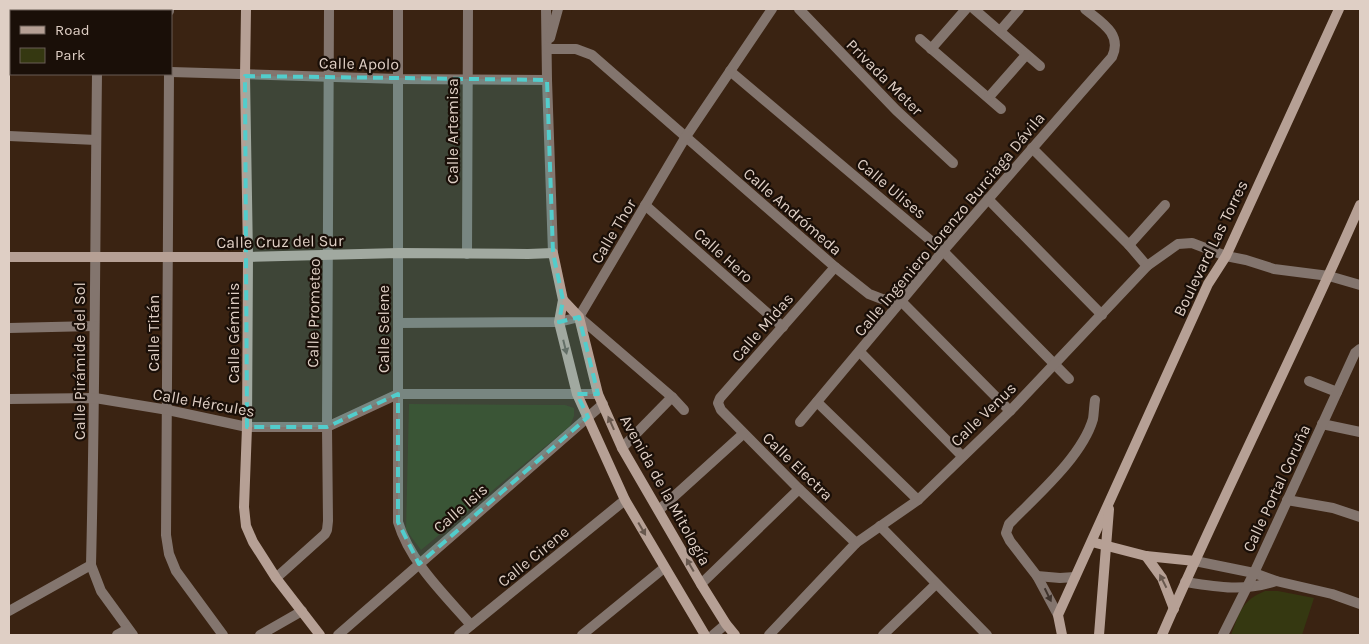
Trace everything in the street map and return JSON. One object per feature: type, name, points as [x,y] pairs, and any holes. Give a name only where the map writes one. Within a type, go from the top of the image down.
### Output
[{"type":"street","name":"Calle Géminis","points":[[246,9],[245,76],[248,257],[247,427],[244,508],[246,526],[253,542],[276,578],[320,635]]},
{"type":"street","name":"Calle Prometeo","points":[[276,578],[324,534],[328,528],[326,426],[329,9]]},
{"type":"street","name":"Calle Selene","points":[[398,9],[398,522],[403,538],[419,564],[471,626]]},
{"type":"street","name":"Calle Artemisa","points":[[468,9],[468,254]]},
{"type":"street","points":[[546,9],[553,253],[562,300],[559,322],[577,394],[625,500],[664,568],[706,635]]},
{"type":"street","points":[[548,49],[558,9]]},
{"type":"street","name":"Calle Thor","points":[[579,317],[685,138],[772,9]]},
{"type":"street","name":"Privada Meter","points":[[799,9],[896,110],[953,164]]},
{"type":"street","points":[[931,48],[966,9]]},
{"type":"street","points":[[974,9],[1040,66]]},
{"type":"street","points":[[1000,31],[1019,9]]},
{"type":"street","name":"Boulevard Las Torres","points":[[1058,615],[1208,284],[1226,256],[1339,9]]},
{"type":"street","name":"Calle Ingeniero Lorenzo Burciaga Dávila","points":[[800,422],[860,352],[900,301],[1112,57],[1116,45],[1113,34],[1088,10]]},
{"type":"street","points":[[920,39],[1001,109]]},
{"type":"street","name":"Calle Andrómeda","points":[[548,49],[576,49],[592,55],[835,267],[869,294],[882,299],[900,301]]},
{"type":"street","points":[[989,97],[1026,55]]},
{"type":"street","name":"Calle Ulises","points":[[730,71],[943,251],[1069,379]]},
{"type":"street","name":"Calle Apolo","points":[[172,73],[329,78],[547,80]]},
{"type":"street","name":"Calle Pirámide del Sol","points":[[97,75],[95,398],[91,565],[101,591],[130,632]]},
{"type":"street","name":"Calle Titán","points":[[170,75],[166,535],[169,554],[176,571],[223,635]]},
{"type":"street","points":[[9,136],[96,140]]},
{"type":"street","points":[[1032,148],[1129,245],[1147,266]]},
{"type":"street","points":[[988,199],[1102,315]]},
{"type":"street","name":"Calle Hero","points":[[645,205],[782,328]]},
{"type":"street","points":[[1129,245],[1165,205]]},
{"type":"street","points":[[1162,635],[1185,582],[1329,276],[1360,205]]},
{"type":"street","name":"Calle Venus","points":[[769,635],[856,543],[918,500],[1010,411],[1147,266],[1172,247],[1184,243],[1192,243],[1226,256],[1274,269],[1329,276],[1360,285]]},
{"type":"street","name":"Calle Cruz del Sur","points":[[9,257],[248,257],[399,253],[553,253]]},
{"type":"street","name":"Calle Midas","points":[[721,410],[718,402],[720,398],[835,267]]},
{"type":"street","points":[[562,300],[579,317],[672,397],[684,410]]},
{"type":"street","points":[[900,301],[1010,411]]},
{"type":"street","points":[[398,323],[559,322],[579,317]]},
{"type":"street","name":"Avenida de la Mitología","points":[[579,317],[598,394],[622,448],[701,584],[735,635]]},
{"type":"street","points":[[9,328],[94,326]]},
{"type":"street","name":"Calle Portal Coruña","points":[[1223,635],[1254,573],[1357,351]]},
{"type":"street","points":[[860,352],[962,456]]},
{"type":"street","points":[[1309,381],[1337,392]]},
{"type":"street","name":"Calle Hércules","points":[[9,399],[95,398],[168,410],[247,427],[326,426],[398,394],[598,394]]},
{"type":"street","points":[[622,448],[672,397]]},
{"type":"street","points":[[1059,634],[1058,615],[1038,576],[1006,533],[1007,528],[1068,463],[1082,443],[1093,418],[1095,400]]},
{"type":"street","points":[[817,402],[918,500]]},
{"type":"street","name":"Calle Isis","points":[[338,635],[603,404]]},
{"type":"street","name":"Calle Electra","points":[[721,410],[743,434],[856,543]]},
{"type":"street","points":[[1322,424],[1360,432]]},
{"type":"street","points":[[659,510],[743,434]]},
{"type":"street","points":[[701,584],[799,489]]},
{"type":"street","name":"Calle Cirene","points":[[459,635],[625,500]]},
{"type":"street","points":[[1287,500],[1333,508],[1360,516]]},
{"type":"street","name":"Boulevard Las Torres","points":[[1099,635],[1110,501]]},
{"type":"street","points":[[880,526],[987,635]]},
{"type":"street","points":[[1092,542],[1146,556],[1195,561],[1254,573],[1276,581],[1332,594],[1360,604]]},
{"type":"street","points":[[1146,556],[1162,578],[1174,609]]},
{"type":"street","points":[[9,611],[91,565]]},
{"type":"street","points":[[582,635],[664,568]]},
{"type":"street","points":[[1038,576],[1076,577]]},
{"type":"street","points":[[1185,582],[1227,588],[1246,588],[1276,581]]},
{"type":"street","points":[[883,635],[936,584]]},
{"type":"street","points":[[260,635],[302,611]]},
{"type":"street","points":[[712,635],[726,624]]},
{"type":"street","points":[[117,635],[130,632]]},
{"type":"highlighted area","points":[[245,76],[547,80],[553,253],[563,300],[559,322],[579,317],[598,394],[577,394],[588,417],[419,564],[398,522],[398,394],[327,427],[247,427]]},
{"type":"green space","points":[[409,404],[565,405],[574,408],[574,416],[570,426],[421,550],[406,530]]},
{"type":"green space","points":[[1265,591],[1278,591],[1314,598],[1302,635],[1231,635],[1242,608],[1251,599]]}]
